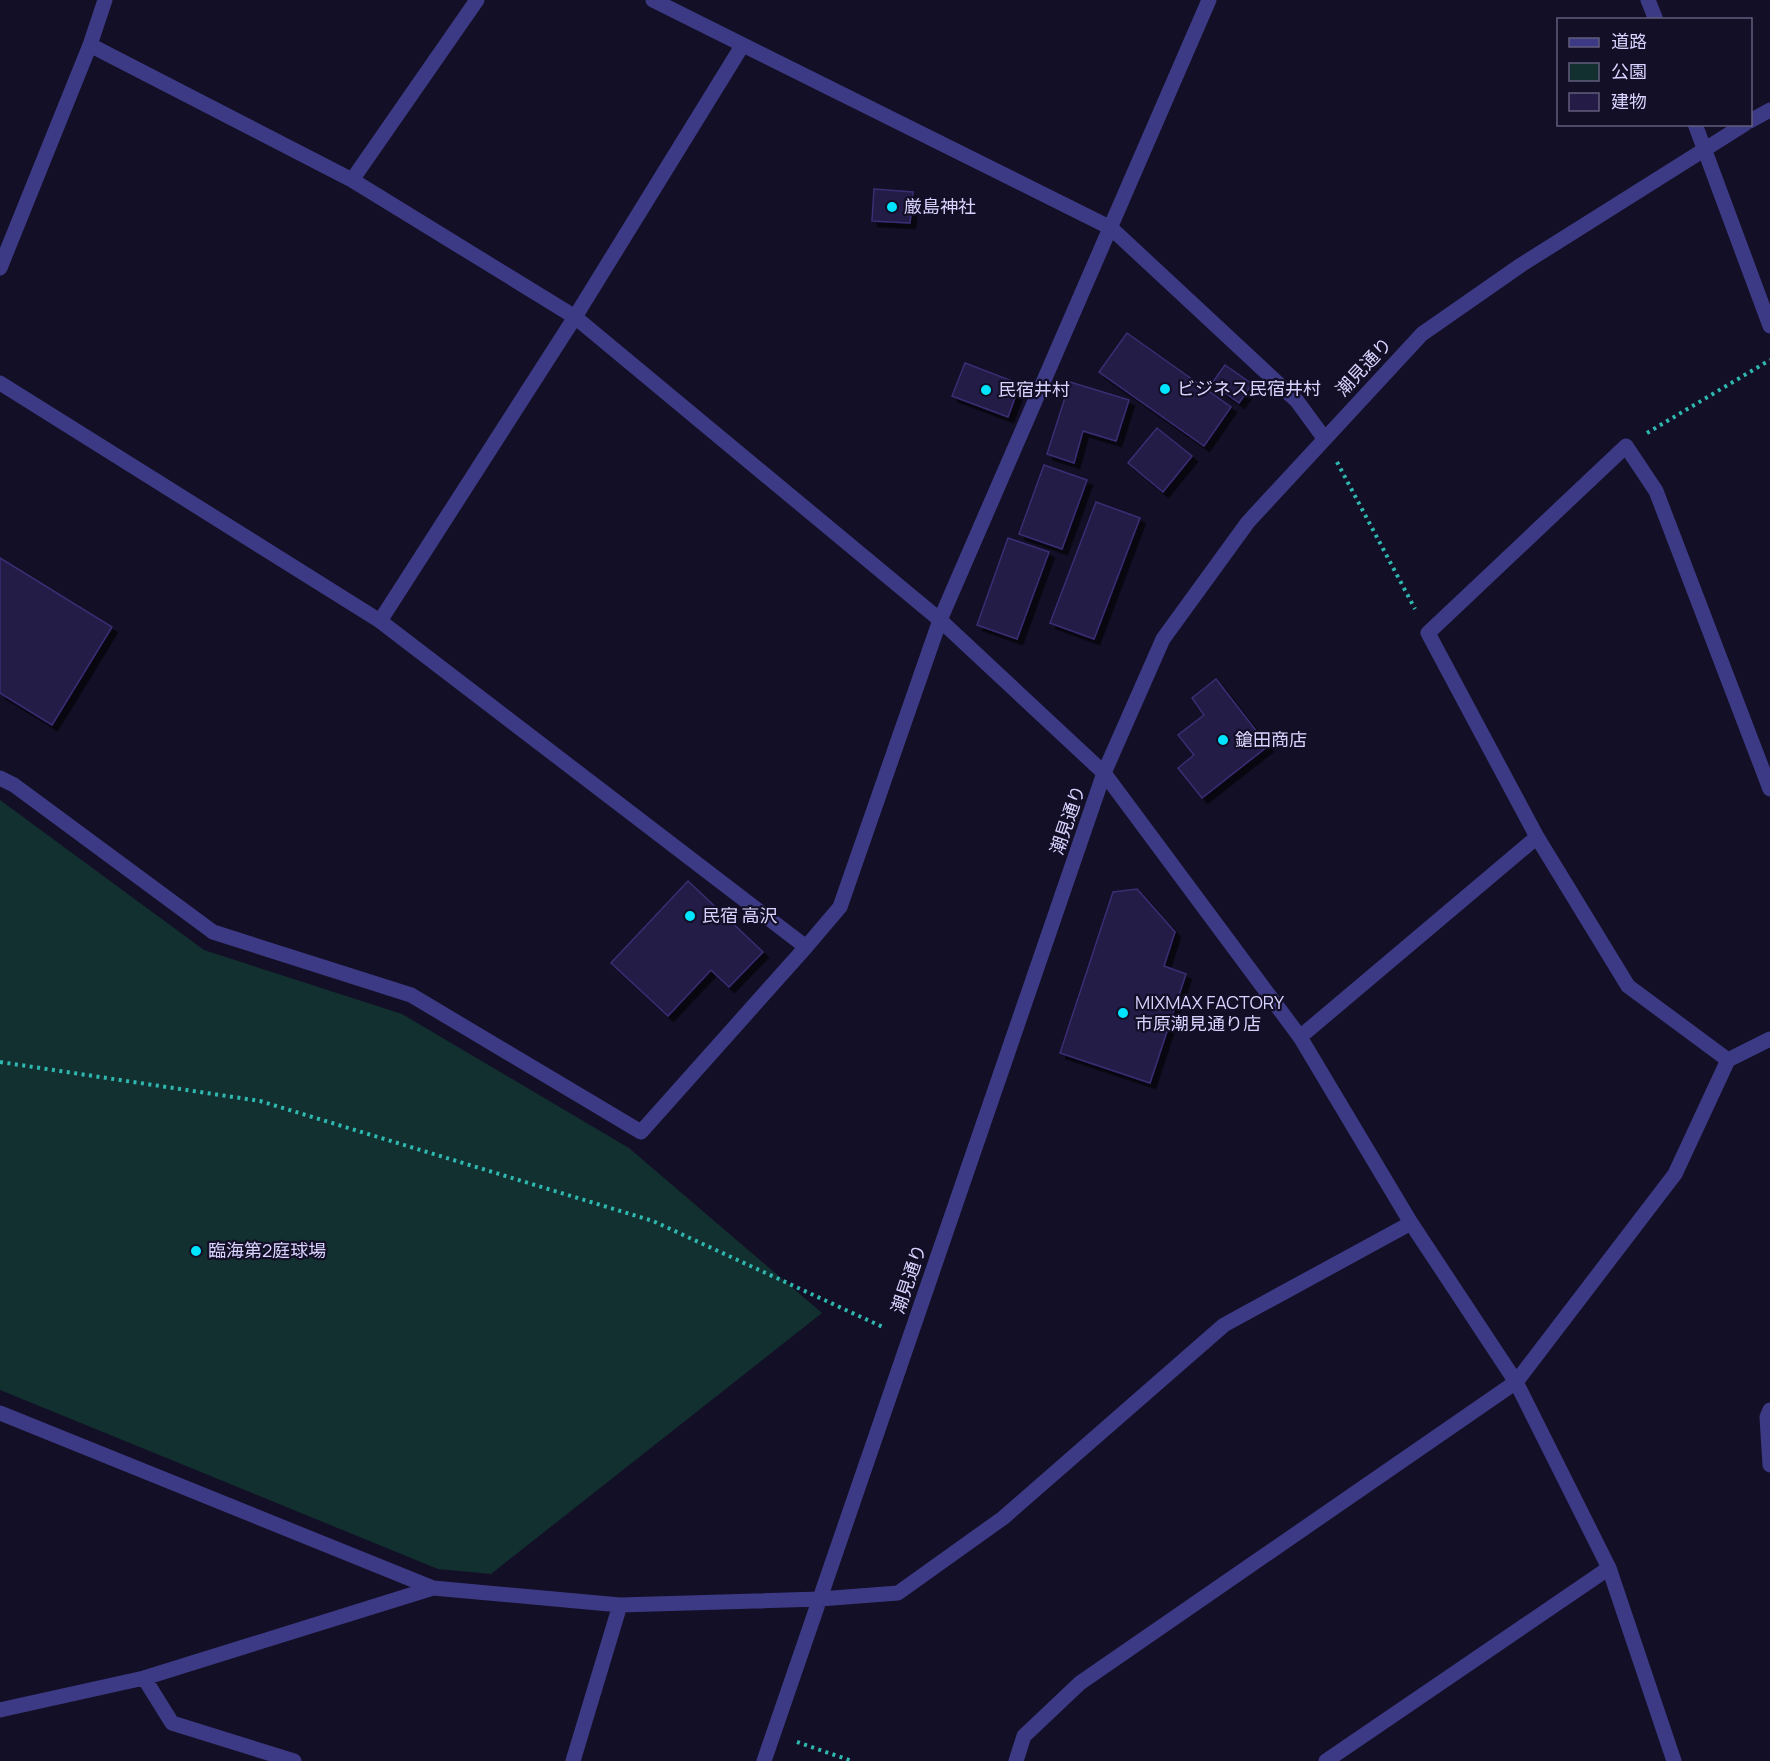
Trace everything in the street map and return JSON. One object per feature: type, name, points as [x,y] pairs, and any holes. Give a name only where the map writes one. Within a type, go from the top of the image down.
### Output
[{"type":"street","points":[[0,268],[90,45],[105,0]]},
{"type":"street","points":[[352,180],[477,0]]},
{"type":"street","points":[[653,0],[1111,228],[1297,401],[1324,438]]},
{"type":"street","points":[[0,778],[14,785],[213,932],[411,995],[641,1132],[840,907],[940,620],[1209,0]]},
{"type":"street","points":[[1648,0],[1655,18]]},
{"type":"street","points":[[90,45],[352,180],[575,317],[940,620],[1104,772],[1300,1037],[1411,1223],[1516,1382],[1609,1568],[1674,1761]]},
{"type":"street","points":[[380,621],[575,317],[742,46]]},
{"type":"street","points":[[1752,120],[1770,110]]},
{"type":"street","points":[[1696,126],[1770,326]]},
{"type":"street","name":"潮見通り","points":[[764,1761],[1104,772],[1163,639],[1248,522],[1422,334],[1521,266],[1742,126]]},
{"type":"street","points":[[0,383],[380,621],[806,947]]},
{"type":"street","points":[[1728,1060],[1629,986],[1537,837],[1428,633],[1626,446],[1656,491],[1770,789]]},
{"type":"street","points":[[1300,1037],[1537,837]]},
{"type":"street","points":[[1016,1761],[1024,1736],[1080,1683],[1516,1382],[1675,1174],[1728,1060],[1770,1039]]},
{"type":"street","points":[[0,1413],[433,1588],[620,1605],[820,1599],[898,1593],[1004,1518],[1224,1325],[1411,1223]]},
{"type":"street","points":[[1770,1410],[1767,1417],[1770,1465]]},
{"type":"street","points":[[1326,1761],[1609,1568]]},
{"type":"street","points":[[0,1710],[144,1678],[433,1588]]},
{"type":"street","points":[[573,1761],[620,1605]]},
{"type":"street","points":[[144,1678],[172,1723],[294,1761]]},
{"type":"path","points":[[1626,446],[1770,360]]},
{"type":"path","points":[[1324,438],[1428,633]]},
{"type":"path","points":[[0,1062],[260,1101],[653,1221],[909,1340]]},
{"type":"path","points":[[773,1734],[852,1761]]},
{"type":"green space","points":[[0,800],[204,950],[402,1014],[629,1148],[822,1313],[491,1574],[438,1569],[0,1390]]},
{"type":"building","name":"厳島神社","points":[[874,189],[913,192],[910,223],[872,221]]},
{"type":"building","name":"ビジネス民宿井村","points":[[1127,333],[1231,407],[1204,446],[1099,372]]},
{"type":"building","name":"民宿井村","points":[[965,363],[1020,384],[1008,417],[952,396]]},
{"type":"building","points":[[1225,365],[1252,384],[1239,403],[1212,383]]},
{"type":"building","points":[[1070,382],[1129,400],[1116,441],[1083,431],[1074,463],[1047,454]]},
{"type":"building","points":[[1157,428],[1192,456],[1163,492],[1128,463]]},
{"type":"building","points":[[1044,465],[1087,480],[1062,549],[1019,534]]},
{"type":"building","points":[[1096,502],[1140,518],[1094,639],[1050,623]]},
{"type":"building","points":[[1008,538],[1049,552],[1017,639],[977,625]]},
{"type":"building","points":[[0,558],[112,627],[52,725],[0,693]]},
{"type":"building","name":"鎗田商店","points":[[1216,679],[1268,746],[1202,798],[1178,768],[1194,755],[1178,735],[1204,715],[1192,698]]},
{"type":"building","name":"民宿 高沢","points":[[688,881],[763,952],[729,987],[711,970],[668,1016],[611,963]]},
{"type":"building","name":"MIXMAX FACTORY 市原潮見通り店","points":[[1137,889],[1175,932],[1164,966],[1186,974],[1150,1083],[1060,1053],[1113,892]]},
{"type":"place","name":"厳島神社","points":[[892,207]]},
{"type":"place","name":"ビジネス民宿井村","points":[[1165,389]]},
{"type":"place","name":"民宿井村","points":[[986,390]]},
{"type":"place","name":"鎗田商店","points":[[1223,740]]},
{"type":"place","name":"民宿 高沢","points":[[690,916]]},
{"type":"place","name":"MIXMAX FACTORY 市原潮見通り店","points":[[1123,1013]]},
{"type":"place","name":"臨海第2庭球場","points":[[196,1251]]}]
